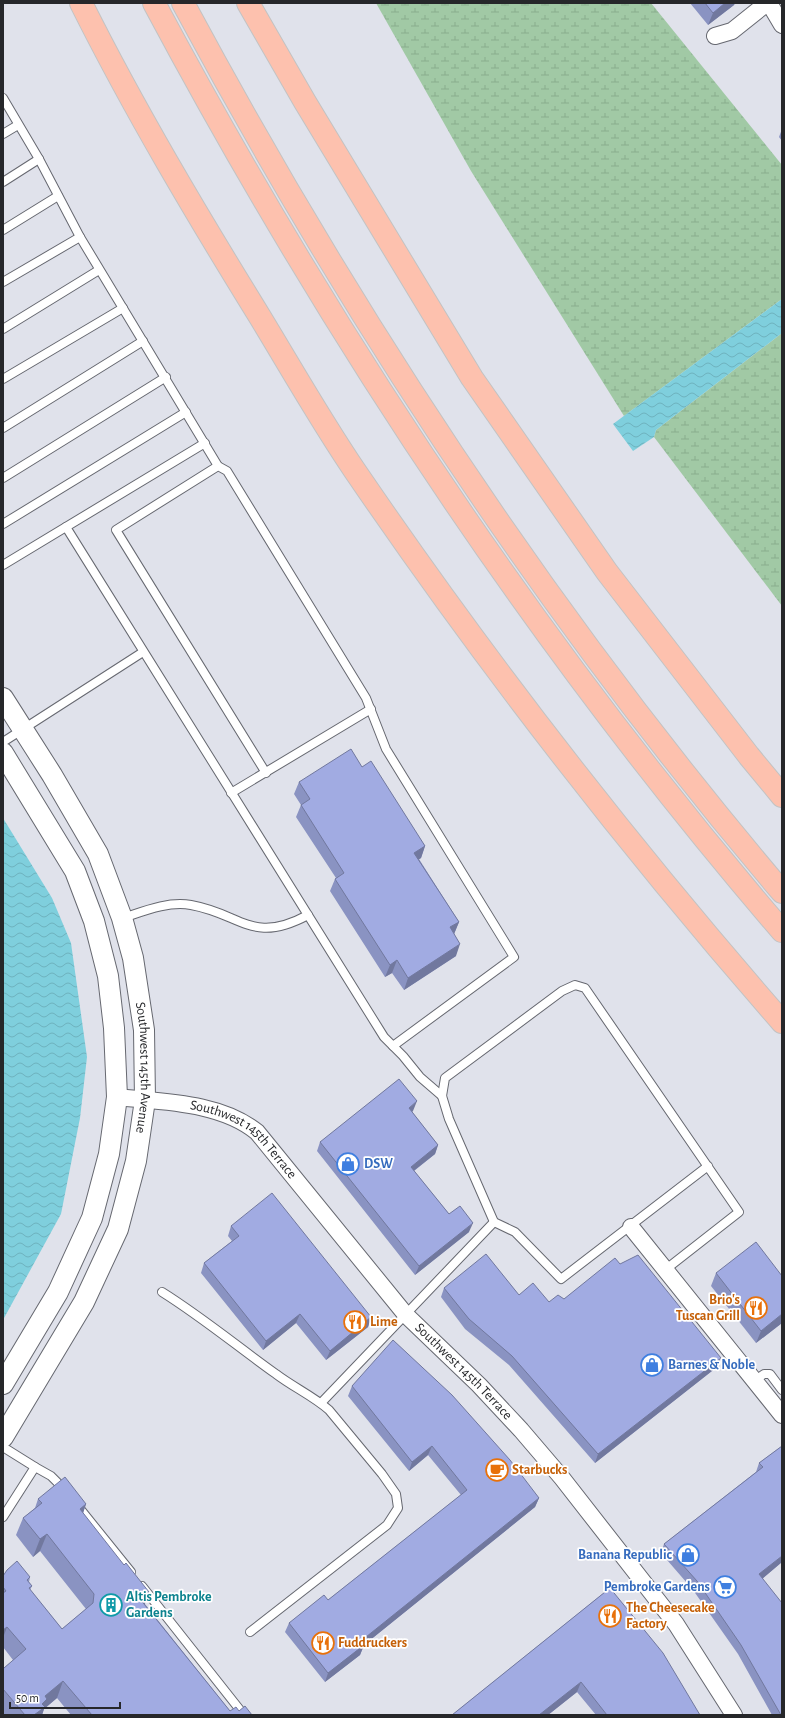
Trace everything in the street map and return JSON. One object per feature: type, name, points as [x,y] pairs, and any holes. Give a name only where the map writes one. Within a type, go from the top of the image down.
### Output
[{"type":"highway","points":[[81,3],[194,210],[353,468],[489,661],[655,872],[725,957],[782,1022]]},
{"type":"highway","points":[[154,3],[202,93],[281,229],[358,355],[442,483],[520,595],[625,737],[782,931]]},
{"type":"highway","points":[[183,3],[225,81],[307,223],[379,341],[464,471],[596,656],[702,793],[782,892]]},
{"type":"highway","points":[[248,3],[305,102],[472,378],[607,572],[749,756],[782,796]]},
{"type":"street","points":[[715,36],[732,31],[768,3],[782,25]]},
{"type":"street","name":"Southwest 145th Avenue","points":[[3,698],[98,854],[122,918],[133,958],[144,1030],[145,1100],[136,1162],[118,1229],[84,1302],[3,1437]]},
{"type":"street","name":"Southwest 145th Avenue","points":[[3,753],[75,872],[94,921],[108,976],[114,1028],[117,1097],[109,1154],[92,1218],[58,1292],[3,1384]]},
{"type":"street","name":"Southwest 145th Terrace","points":[[117,1097],[193,1106],[226,1114],[247,1124],[257,1132],[406,1315],[479,1385],[521,1430],[562,1478],[676,1624],[734,1715]]},
{"type":"street","points":[[631,1227],[782,1415]]},
{"type":"lane","points":[[3,98],[39,159],[80,237],[166,377],[204,443],[218,466],[227,471],[366,698],[386,749],[514,957],[393,1046]]},
{"type":"lane","points":[[3,134],[18,125]]},
{"type":"lane","points":[[3,182],[39,159]]},
{"type":"lane","points":[[3,230],[58,196]]},
{"type":"lane","points":[[3,282],[80,237]]},
{"type":"lane","points":[[3,330],[100,270]]},
{"type":"lane","points":[[3,379],[123,308]]},
{"type":"lane","points":[[3,428],[143,341]]},
{"type":"lane","points":[[3,478],[166,377]]},
{"type":"lane","points":[[3,524],[186,412]]},
{"type":"lane","points":[[3,565],[204,443]]},
{"type":"lane","points":[[218,466],[116,530],[266,773]]},
{"type":"lane","points":[[66,527],[384,1037],[420,1077],[442,1096],[450,1119],[494,1222],[515,1232],[561,1278],[631,1227],[708,1166]]},
{"type":"lane","points":[[3,742],[143,652]]},
{"type":"lane","points":[[231,793],[371,710]]},
{"type":"lane","points":[[122,918],[156,907],[190,905],[223,915],[254,928],[266,929],[280,927],[308,915]]},
{"type":"lane","points":[[442,1096],[446,1078],[562,991],[575,985],[585,988],[739,1212],[665,1270]]},
{"type":"lane","points":[[321,1403],[494,1222]]},
{"type":"lane","points":[[162,1292],[182,1304],[292,1386],[321,1403],[337,1417],[396,1494],[398,1508],[387,1525],[250,1632]]},
{"type":"lane","points":[[754,1381],[764,1374],[770,1374],[782,1390]]},
{"type":"lane","points":[[3,1446],[51,1476],[61,1484],[155,1608],[244,1715]]},
{"type":"lane","points":[[3,1517],[35,1467]]},
{"type":"green space","points":[[376,3],[651,3],[782,165],[782,299],[624,416],[471,171]]},
{"type":"green space","points":[[782,333],[782,606],[654,437],[656,430]]},
{"type":"water","points":[[782,299],[782,333],[656,430],[654,437],[633,451],[613,424]]},
{"type":"water","points":[[3,818],[52,898],[71,943],[87,1057],[80,1118],[61,1214],[3,1320]]},
{"type":"building","points":[[705,3],[725,3],[713,13]]},
{"type":"building","points":[[351,749],[362,767],[371,761],[425,846],[414,853],[459,922],[450,927],[460,944],[408,978],[397,960],[390,965],[335,879],[344,873],[301,805],[310,799],[299,782]]},
{"type":"building","points":[[399,1079],[417,1101],[409,1108],[438,1145],[411,1167],[449,1214],[460,1206],[473,1223],[419,1266],[320,1142]]},
{"type":"building","points":[[272,1193],[371,1317],[330,1351],[300,1314],[266,1341],[204,1263],[239,1236],[231,1226]]},
{"type":"building","name":"Brio's Tuscan Grill","points":[[756,1242],[782,1276],[782,1314],[761,1331],[716,1273]]},
{"type":"building","points":[[486,1254],[519,1295],[533,1283],[549,1302],[558,1295],[564,1299],[615,1258],[620,1264],[638,1255],[721,1358],[598,1454],[512,1356],[469,1319],[444,1288]]},
{"type":"building","points":[[393,1340],[452,1395],[510,1460],[539,1498],[361,1641],[364,1645],[328,1673],[289,1623],[324,1595],[328,1600],[467,1490],[432,1446],[412,1462],[352,1386]]},
{"type":"building","name":"Pembroke Gardens","points":[[782,1446],[782,1556],[759,1574],[782,1603],[781,1715],[741,1645],[697,1581],[664,1544],[763,1467],[759,1463]]},
{"type":"building","name":"Altis Pembroke Gardens","points":[[65,1477],[86,1504],[80,1509],[124,1565],[126,1563],[149,1592],[141,1599],[144,1604],[230,1711],[236,1707],[239,1711],[245,1706],[252,1715],[92,1715],[63,1681],[45,1696],[47,1699],[42,1704],[45,1707],[34,1715],[25,1715],[3,1689],[3,1667],[4,1668],[26,1649],[7,1627],[3,1630],[3,1593],[6,1591],[3,1587],[3,1576],[7,1570],[17,1561],[30,1577],[27,1580],[32,1586],[29,1588],[62,1629],[93,1603],[94,1594],[47,1534],[40,1539],[23,1518],[42,1503],[38,1499]]},
{"type":"building","points":[[610,1588],[663,1653],[700,1715],[607,1715],[581,1682],[539,1715],[452,1715]]},
{"type":"place","name":"DSW","points":[[348,1164]]},
{"type":"place","name":"Brio's Tuscan Grill","points":[[756,1308]]},
{"type":"place","name":"Lime","points":[[355,1322]]},
{"type":"place","name":"Barnes & Noble","points":[[652,1365]]},
{"type":"place","name":"Starbucks","points":[[497,1470]]},
{"type":"place","name":"Banana Republic","points":[[688,1555]]},
{"type":"place","name":"Pembroke Gardens","points":[[725,1587]]},
{"type":"place","name":"Altis Pembroke Gardens","points":[[111,1605]]},
{"type":"place","name":"The Cheesecake Factory","points":[[610,1616]]},
{"type":"place","name":"Fuddruckers","points":[[323,1643]]}]
